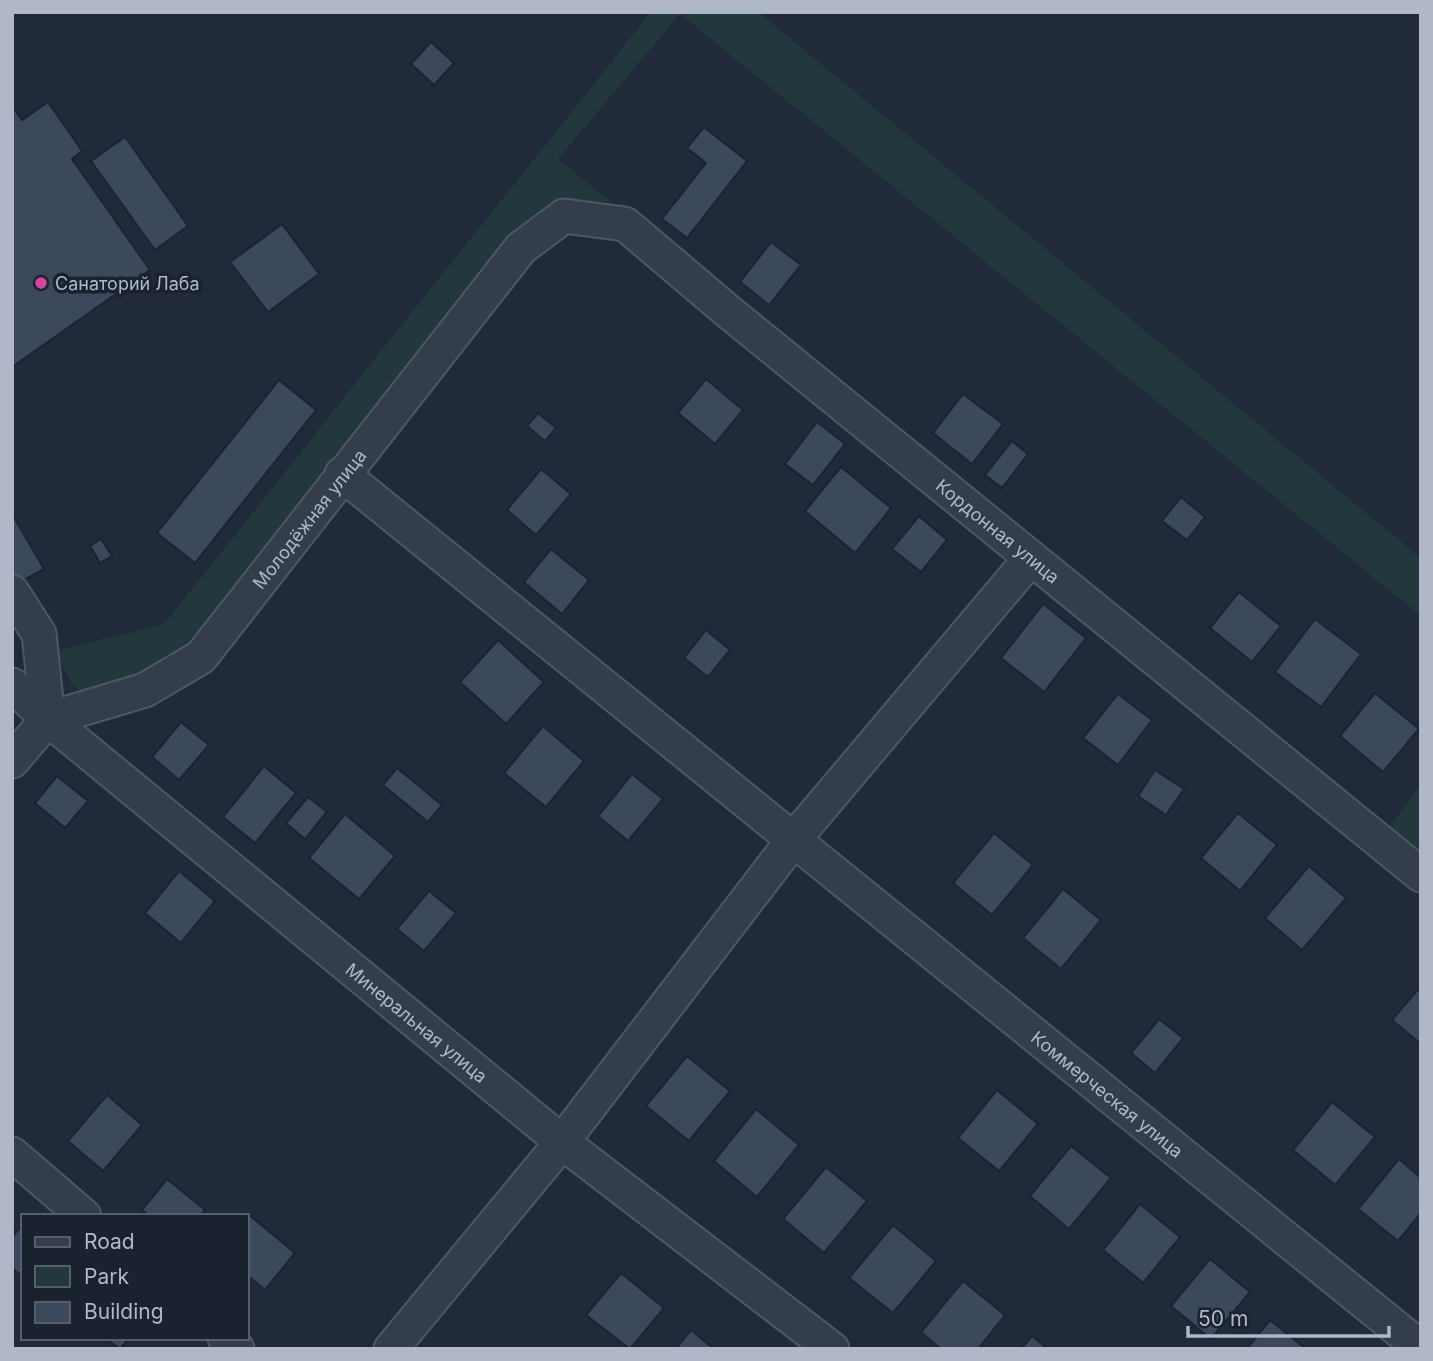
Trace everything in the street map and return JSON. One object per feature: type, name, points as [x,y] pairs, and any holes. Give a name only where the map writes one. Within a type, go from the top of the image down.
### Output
[{"type":"street","name":"Молодёжная улица","points":[[48,719],[145,690],[201,657],[521,248],[564,216]]},
{"type":"street","name":"Кордонная улица","points":[[564,216],[625,224],[1421,875]]},
{"type":"street","name":"Коммерческая улица","points":[[342,474],[1421,1348]]},
{"type":"street","points":[[391,1349],[562,1142],[794,839],[1031,558]]},
{"type":"street","points":[[12,592],[39,634],[48,719],[12,761]]},
{"type":"street","name":"Минеральная улица","points":[[12,685],[48,719],[562,1142],[832,1349]]},
{"type":"street","points":[[12,1154],[82,1214]]},
{"type":"green space","points":[[651,12],[758,12],[1421,558],[1421,616],[680,14],[558,159],[611,202],[571,201],[192,649],[93,699],[72,685],[55,651],[164,624]]},
{"type":"green space","points":[[1421,784],[1421,862],[1385,833]]},
{"type":"building","points":[[431,42],[454,63],[434,85],[411,64]]},
{"type":"building","points":[[48,102],[82,151],[72,159],[150,270],[12,367],[12,106],[22,120]]},
{"type":"building","points":[[704,127],[747,161],[687,238],[662,219],[706,163],[687,148]]},
{"type":"building","points":[[125,137],[188,226],[155,250],[91,161]]},
{"type":"building","points":[[282,224],[319,274],[268,312],[230,262]]},
{"type":"building","points":[[771,242],[801,265],[769,305],[740,282]]},
{"type":"building","points":[[706,379],[743,410],[715,444],[678,413]]},
{"type":"building","points":[[279,380],[316,410],[195,563],[157,533]]},
{"type":"building","points":[[963,394],[1003,424],[972,464],[933,433]]},
{"type":"building","points":[[538,413],[556,428],[545,441],[527,426]]},
{"type":"building","points":[[817,422],[845,444],[813,485],[785,464]]},
{"type":"building","points":[[1012,441],[1028,454],[1002,488],[985,475]]},
{"type":"building","points":[[841,467],[891,508],[855,553],[805,511]]},
{"type":"building","points":[[541,469],[571,494],[536,535],[507,510]]},
{"type":"building","points":[[1181,497],[1205,517],[1187,540],[1162,521]]},
{"type":"building","points":[[12,514],[44,569],[15,585],[12,580]]},
{"type":"building","points":[[919,516],[947,540],[921,572],[892,549]]},
{"type":"building","points":[[101,539],[112,556],[100,563],[90,546]]},
{"type":"building","points":[[551,549],[589,580],[562,614],[524,582]]},
{"type":"building","points":[[1239,592],[1281,626],[1252,662],[1210,628]]},
{"type":"building","points":[[1043,604],[1086,638],[1044,692],[1001,658]]},
{"type":"building","points":[[1315,619],[1361,654],[1321,707],[1275,672]]},
{"type":"building","points":[[706,630],[730,650],[708,677],[684,658]]},
{"type":"building","points":[[498,640],[544,682],[506,724],[460,682]]},
{"type":"building","points":[[1375,693],[1419,729],[1383,772],[1340,736]]},
{"type":"building","points":[[1118,694],[1152,720],[1118,765],[1083,738]]},
{"type":"building","points":[[181,722],[209,745],[179,780],[152,757]]},
{"type":"building","points":[[543,726],[584,761],[546,807],[504,773]]},
{"type":"building","points":[[264,766],[296,793],[255,843],[223,817]]},
{"type":"building","points":[[397,768],[442,805],[428,822],[383,785]]},
{"type":"building","points":[[1155,770],[1184,789],[1166,815],[1138,796]]},
{"type":"building","points":[[632,774],[663,799],[628,841],[598,816]]},
{"type":"building","points":[[57,776],[88,801],[65,828],[35,803]]},
{"type":"building","points":[[308,797],[327,812],[305,839],[286,823]]},
{"type":"building","points":[[1238,813],[1277,845],[1240,891],[1201,858]]},
{"type":"building","points":[[345,814],[395,856],[359,899],[309,858]]},
{"type":"building","points":[[994,833],[1033,865],[992,915],[953,883]]},
{"type":"building","points":[[1309,866],[1346,898],[1302,950],[1265,918]]},
{"type":"building","points":[[179,871],[215,901],[181,943],[145,913]]},
{"type":"building","points":[[1063,889],[1101,920],[1061,969],[1023,938]]},
{"type":"building","points":[[429,891],[456,913],[424,951],[397,929]]},
{"type":"building","points":[[1421,986],[1421,1044],[1392,1020]]},
{"type":"building","points":[[1159,1019],[1183,1038],[1155,1073],[1131,1053]]},
{"type":"building","points":[[687,1056],[730,1091],[689,1141],[646,1106]]},
{"type":"building","points":[[997,1090],[1038,1124],[999,1171],[958,1138]]},
{"type":"building","points":[[107,1095],[142,1125],[103,1171],[68,1141]]},
{"type":"building","points":[[1332,1102],[1375,1137],[1335,1185],[1293,1150]]},
{"type":"building","points":[[756,1109],[799,1145],[757,1197],[714,1161]]},
{"type":"building","points":[[1071,1146],[1111,1178],[1069,1229],[1030,1196]]},
{"type":"building","points":[[1399,1159],[1421,1178],[1421,1213],[1398,1241],[1358,1209]]},
{"type":"building","points":[[826,1167],[867,1201],[824,1253],[783,1219]]},
{"type":"building","points":[[167,1179],[205,1210],[202,1214],[147,1214],[142,1210]]},
{"type":"building","points":[[1140,1204],[1180,1237],[1143,1283],[1103,1250]]},
{"type":"building","points":[[246,1214],[295,1253],[265,1290],[248,1276]]},
{"type":"building","points":[[893,1225],[936,1261],[893,1313],[849,1278]]},
{"type":"building","points":[[21,1226],[21,1275],[12,1268],[12,1237]]},
{"type":"building","points":[[1210,1259],[1250,1292],[1211,1339],[1171,1306]]},
{"type":"building","points":[[621,1273],[664,1308],[630,1349],[586,1315]]},
{"type":"building","points":[[963,1281],[1005,1315],[978,1349],[941,1349],[921,1332]]},
{"type":"building","points":[[1270,1320],[1306,1349],[1247,1349]]},
{"type":"building","points":[[691,1330],[714,1349],[676,1349]]},
{"type":"building","points":[[1032,1336],[1048,1349],[1021,1349]]},
{"type":"building","points":[[108,1340],[127,1340],[120,1349]]},
{"type":"place","name":"Санаторий Лаба","points":[[41,283]]}]
